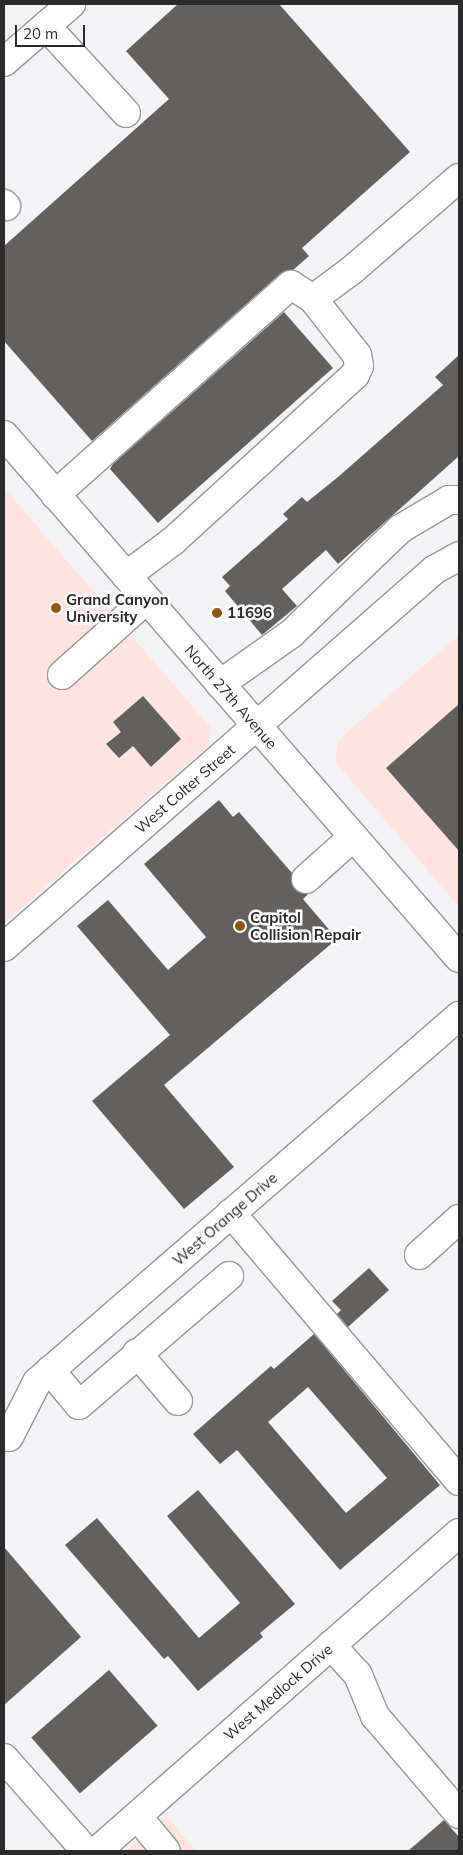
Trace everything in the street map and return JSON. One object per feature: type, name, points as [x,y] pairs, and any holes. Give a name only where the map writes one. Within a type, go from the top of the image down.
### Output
[{"type":"street","points":[[4,62],[71,4]]},
{"type":"street","points":[[46,26],[126,113]]},
{"type":"street","points":[[312,299],[352,270],[459,178]]},
{"type":"street","points":[[55,495],[292,285],[312,299],[357,355],[359,366],[355,376],[173,541],[126,576]]},
{"type":"street","name":"North 27th Avenue","points":[[4,435],[459,958]]},
{"type":"street","points":[[220,684],[291,634],[400,529],[449,500],[459,500]]},
{"type":"street","name":"West Colter Street","points":[[4,947],[434,570],[459,556]]},
{"type":"street","points":[[62,675],[146,600]]},
{"type":"street","points":[[306,879],[353,837]]},
{"type":"street","name":"West Orange Drive","points":[[9,1437],[37,1382],[459,1016]]},
{"type":"street","points":[[231,1213],[459,1481]]},
{"type":"street","points":[[419,1255],[459,1220]]},
{"type":"street","points":[[50,1370],[79,1405],[228,1276]]},
{"type":"street","points":[[138,1353],[178,1401]]},
{"type":"street","name":"West Medlock Drive","points":[[98,1851],[459,1532]]},
{"type":"street","points":[[331,1646],[358,1675],[375,1716],[459,1814]]},
{"type":"street","points":[[4,1758],[86,1851]]},
{"type":"street","points":[[137,1816],[166,1851]]},
{"type":"shaded area","name":"Grand Canyon University","points":[[4,488],[211,728],[208,746],[4,923]]},
{"type":"shaded area","points":[[459,635],[459,907],[336,763],[337,744],[344,735]]},
{"type":"shaded area","points":[[166,1816],[196,1851],[125,1851]]},
{"type":"building","points":[[178,4],[279,4],[410,152],[302,248],[309,256],[293,270],[281,273],[92,441],[4,341],[4,246],[169,99],[126,51]]},
{"type":"building","points":[[284,312],[333,368],[158,523],[110,469],[113,464]]},
{"type":"building","points":[[459,355],[459,456],[338,564],[326,550],[282,589],[297,606],[262,635],[225,591],[230,586],[222,577],[288,519],[283,514],[302,497],[307,502],[443,385],[435,377]]},
{"type":"building","points":[[143,696],[181,739],[151,767],[133,746],[119,758],[106,744],[121,732],[113,722]]},
{"type":"building","points":[[459,704],[459,851],[386,768]]},
{"type":"building","points":[[219,800],[233,817],[239,812],[292,873],[294,889],[308,894],[303,899],[337,939],[164,1085],[234,1167],[184,1209],[92,1101],[170,1035],[77,926],[108,900],[168,970],[206,937],[144,864]]},
{"type":"building","points":[[369,1268],[389,1290],[348,1327],[337,1314],[341,1310],[332,1301]]},
{"type":"building","points":[[314,1334],[440,1485],[340,1570],[237,1450],[220,1464],[193,1434],[271,1366],[274,1369]],"holes":[[[308,1387],[387,1478],[346,1513],[268,1422]]]},
{"type":"building","points":[[198,1490],[295,1604],[260,1633],[263,1637],[198,1691],[168,1656],[164,1659],[65,1545],[97,1518],[199,1638],[240,1603],[167,1516]]},
{"type":"building","points":[[4,1547],[81,1637],[4,1705]]},
{"type":"building","points":[[109,1670],[158,1726],[80,1793],[31,1738]]},
{"type":"building","points":[[444,1820],[459,1837],[459,1851],[408,1851]]},
{"type":"place","name":"Grand Canyon University","points":[[56,608]]},
{"type":"place","name":"11696","points":[[217,613]]},
{"type":"place","name":"Capitol Collision Repair","points":[[240,926]]}]
